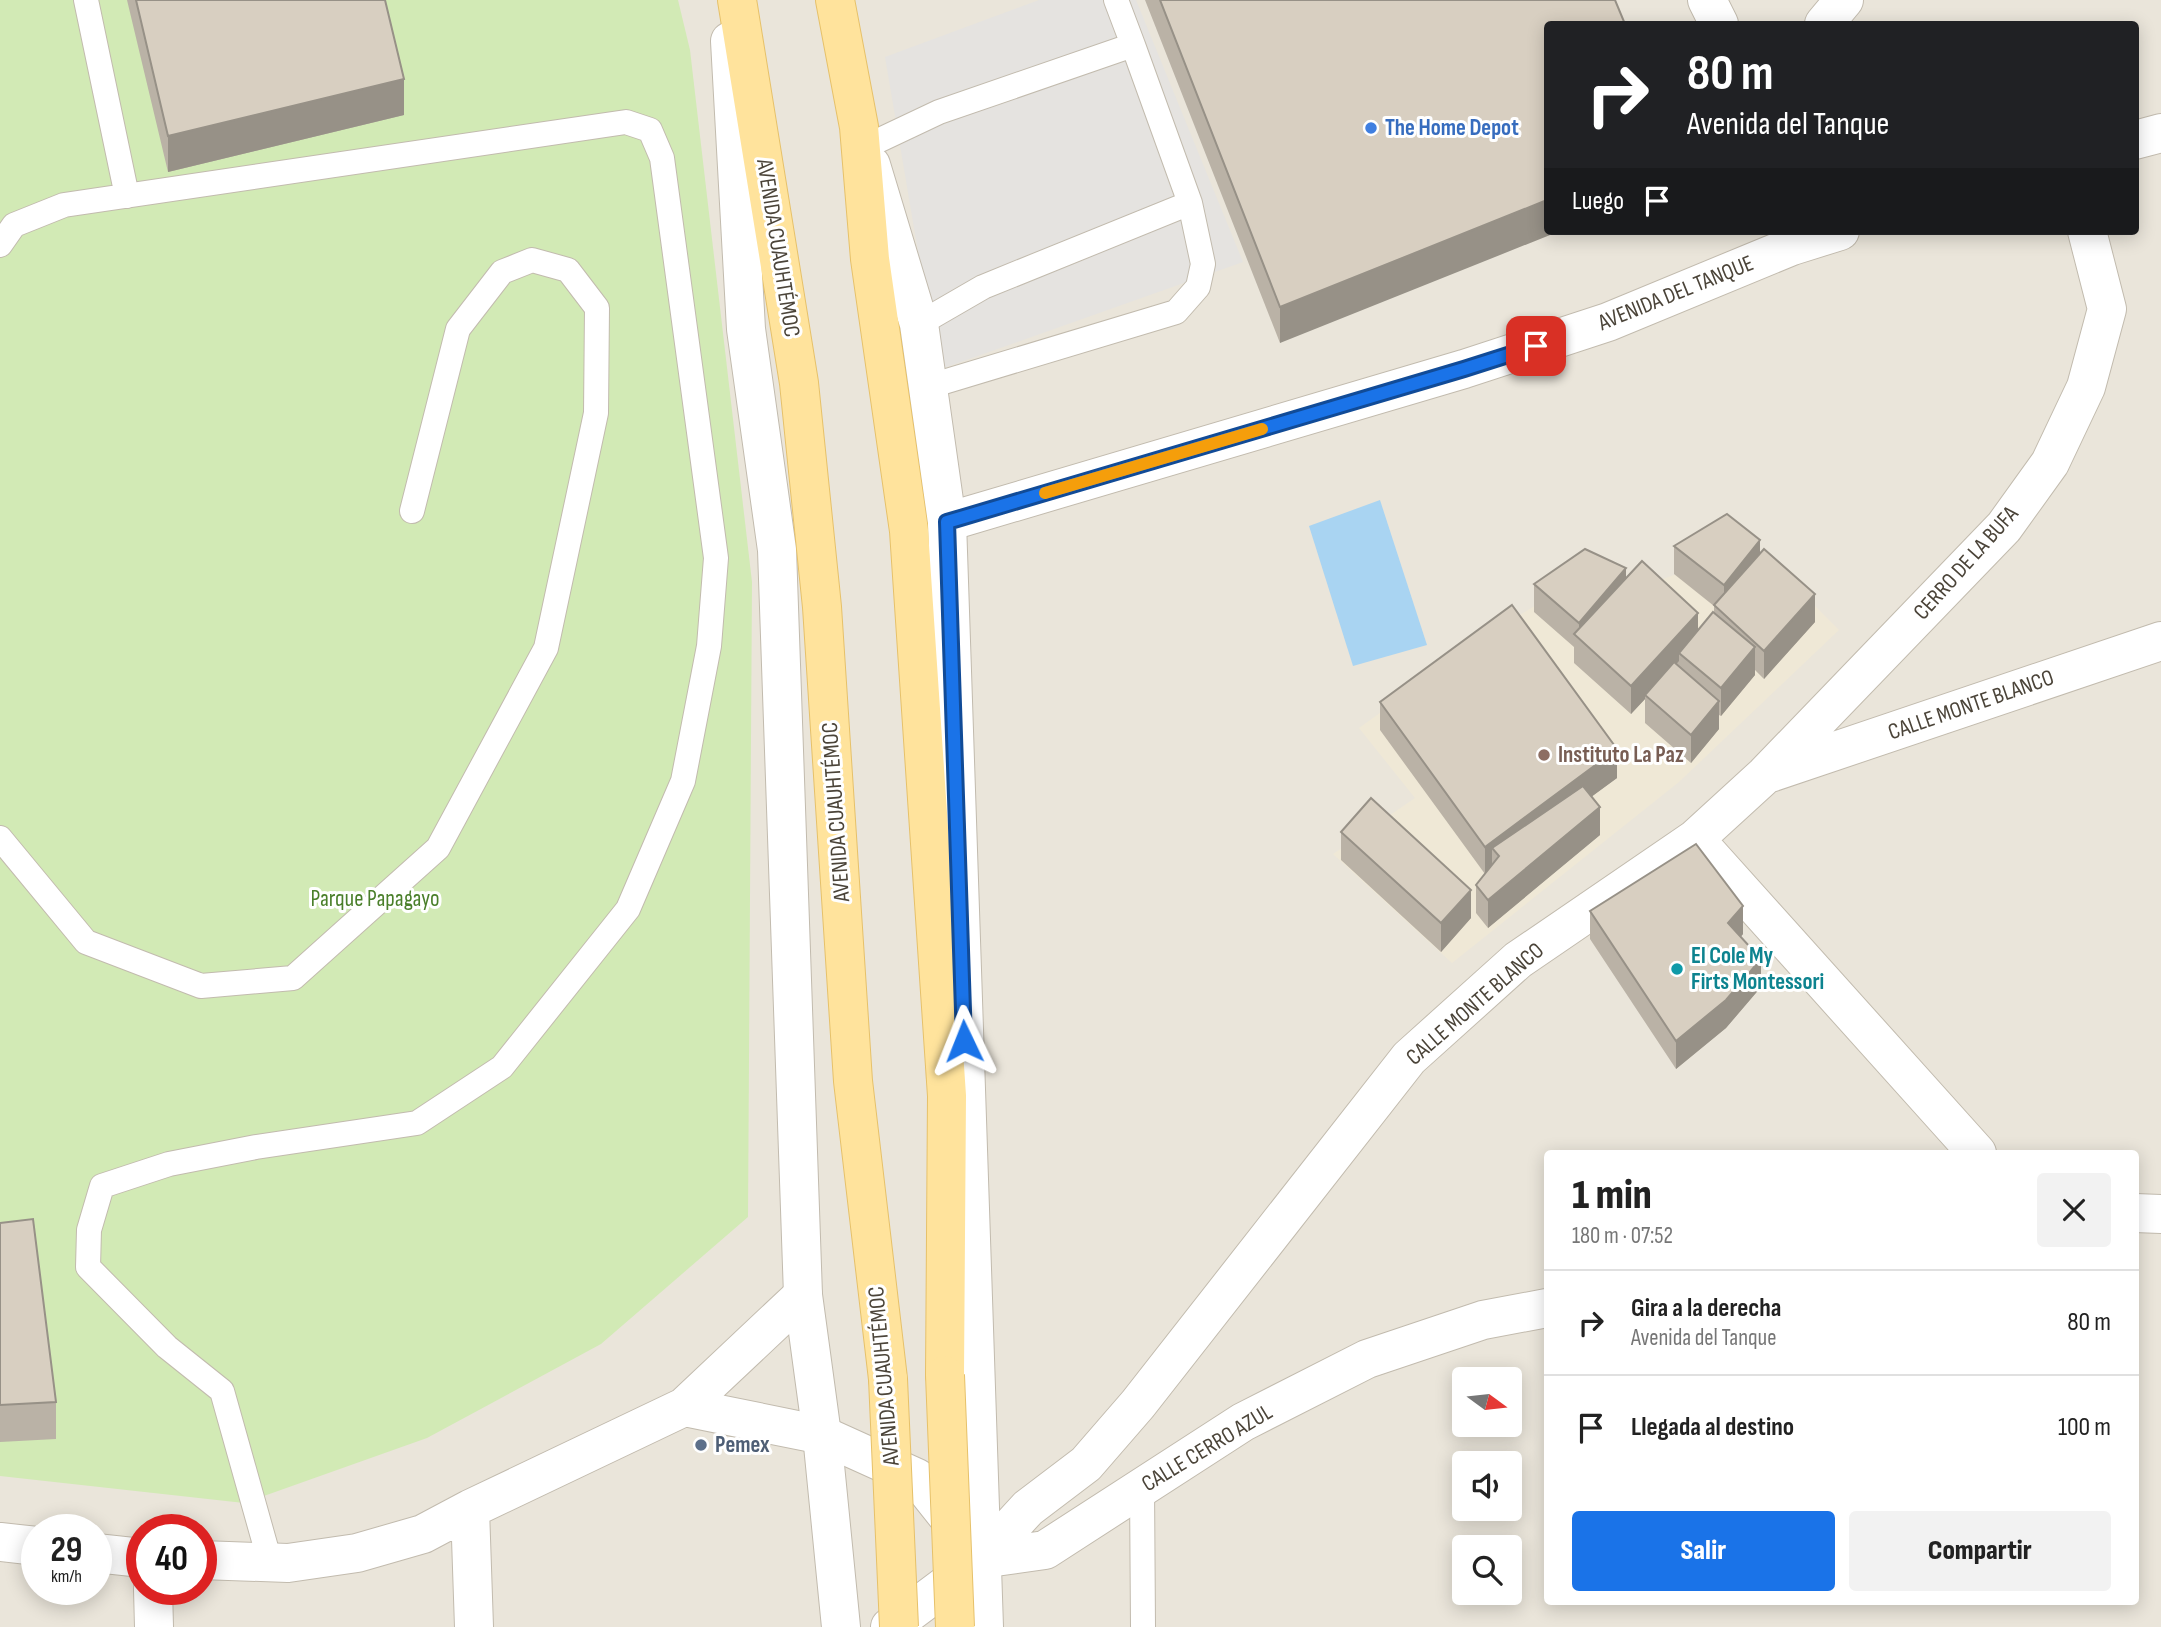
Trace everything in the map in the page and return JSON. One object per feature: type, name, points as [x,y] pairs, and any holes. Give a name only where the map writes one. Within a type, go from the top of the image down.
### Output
[{"type":"main road","name":"AVENIDA CUAUHTÉMOC","points":[[737,0],[799,383],[822,607],[853,1081],[888,1380],[899,1627]]},
{"type":"main road","points":[[838,1],[862,137],[870,259],[910,544],[947,1096],[945,1375],[955,1627]]},
{"type":"street","points":[[727,0],[746,329],[777,551],[803,1295],[822,1435],[841,1627]]},
{"type":"street","points":[[1707,0],[1718,21]]},
{"type":"street","points":[[1826,21],[1844,0]]},
{"type":"street","points":[[2139,139],[2161,133]]},
{"type":"street","points":[[862,137],[919,324],[947,522],[984,1627]]},
{"type":"street","name":"AVENIDA DEL TANQUE","points":[[947,522],[1464,369],[1608,322],[1790,239],[1815,235]]},
{"type":"street","name":"CERRO DE LA BUFA","points":[[1765,775],[2004,527],[2050,463],[2086,387],[2107,309],[2088,235]]},
{"type":"street","name":"CALLE MONTE BLANCO","points":[[981,1559],[1028,1508],[1086,1464],[1138,1404],[1409,1058],[1518,960],[1695,839],[1765,775],[2159,647]]},
{"type":"street","points":[[1695,839],[1974,1150]]},
{"type":"street","points":[[2139,1213],[2161,1214]]},
{"type":"street","points":[[217,1560],[288,1563],[357,1553],[423,1534],[684,1407],[803,1295]]},
{"type":"street","name":"CALLE CERRO AZUL","points":[[890,1627],[981,1559],[1045,1550],[1243,1422],[1367,1359],[1483,1321],[1544,1309]]},
{"type":"street","points":[[684,1407],[822,1435],[917,1478],[981,1559]]},
{"type":"street","points":[[470,1509],[474,1627]]},
{"type":"street","points":[[0,1542],[21,1544]]},
{"type":"street","points":[[153,1605],[154,1627]]},
{"type":"lane","points":[[86,0],[127,196]]},
{"type":"lane","points":[[927,387],[1176,312],[1198,287],[1203,264],[1190,203],[1116,0]]},
{"type":"lane","points":[[862,137],[1133,45]]},
{"type":"lane","points":[[0,245],[14,225],[64,205],[626,122],[650,130],[662,158],[716,558],[709,646],[683,781],[628,909],[502,1067],[417,1123],[256,1147],[169,1164],[102,1186],[89,1230],[88,1267],[167,1347],[222,1391],[270,1562]]},
{"type":"lane","points":[[919,324],[983,287],[1190,203]]},
{"type":"lane","points":[[0,838],[86,942],[201,986],[293,978],[438,848],[546,648],[596,413],[597,308],[568,270],[532,260],[502,272],[458,329],[412,511]]},
{"type":"lane","points":[[1142,1488],[1143,1627]]},
{"type":"shaded area","points":[[0,0],[2161,0],[2161,1627],[0,1627]]},
{"type":"shaded area","points":[[1039,0],[1136,0],[1243,262],[938,370],[885,57]]},
{"type":"shaded area","name":"Instituto La Paz","points":[[1754,545],[1839,630],[1679,782],[1452,963],[1333,854],[1415,798],[1359,728],[1499,628],[1597,567],[1631,591]]},
{"type":"green space","name":"Parque Papagayo","points":[[0,0],[678,0],[690,50],[752,582],[748,1217],[601,1344],[427,1438],[244,1503],[0,1476]]},
{"type":"water","points":[[1380,500],[1427,645],[1353,666],[1309,526]]},
{"type":"building","points":[[136,0],[385,0],[404,79],[168,136]]},
{"type":"building","name":"The Home Depot","points":[[1160,0],[1615,0],[1624,21],[1544,21],[1544,201],[1280,307]]},
{"type":"building","points":[[1727,514],[1760,540],[1724,585],[1674,546]]},
{"type":"building","points":[[1585,549],[1626,568],[1579,623],[1534,584]]},
{"type":"building","points":[[1764,549],[1815,594],[1764,651],[1714,605]]},
{"type":"building","points":[[1642,561],[1698,613],[1631,686],[1574,634]]},
{"type":"building","points":[[1512,605],[1617,749],[1485,847],[1380,702]]},
{"type":"building","points":[[1713,612],[1755,647],[1721,688],[1679,653]]},
{"type":"building","points":[[1674,662],[1719,701],[1691,735],[1645,695]]},
{"type":"building","points":[[1583,786],[1600,807],[1488,900],[1476,885],[1499,856],[1492,848]]},
{"type":"building","points":[[1371,798],[1471,890],[1441,923],[1341,832]]},
{"type":"building","name":"El Cole My Firts Montessori","points":[[1696,844],[1743,906],[1728,923],[1761,959],[1726,1000],[1676,1041],[1590,911]]},
{"type":"building","points":[[33,1219],[56,1402],[0,1405],[0,1223]]},
{"type":"slow traffic","points":[[1045,493],[1262,429]]},
{"type":"place","name":"The Home Depot","points":[[1371,128]]},
{"type":"place","name":"Instituto La Paz","points":[[1544,755]]},
{"type":"place","name":"El Cole My Firts Montessori","points":[[1677,969]]},
{"type":"place","name":"Pemex","points":[[701,1445]]},
{"type":"route","points":[[964,1041],[947,522],[1536,346]]}]
